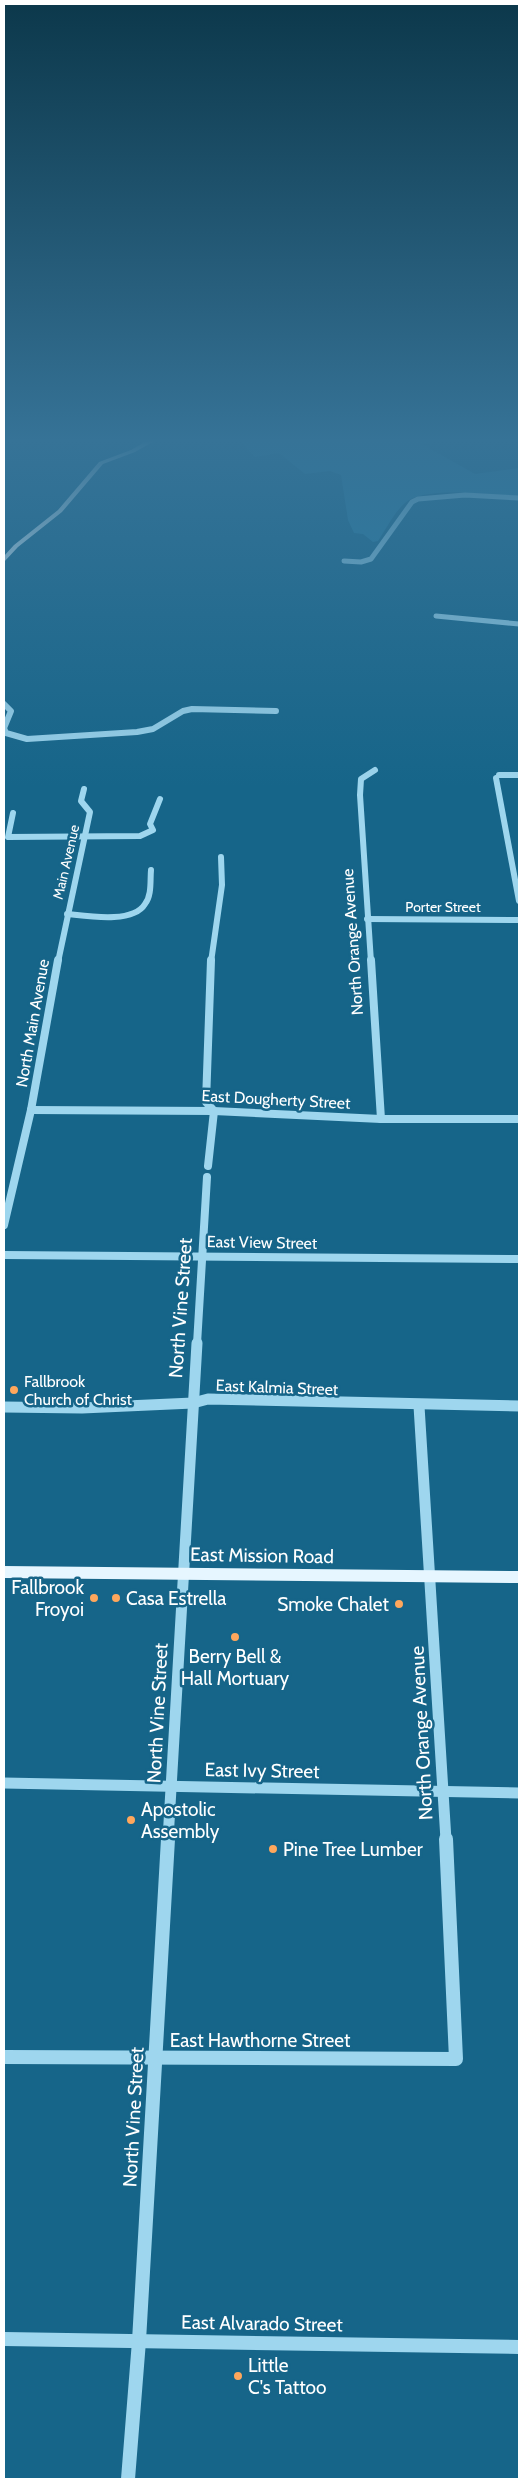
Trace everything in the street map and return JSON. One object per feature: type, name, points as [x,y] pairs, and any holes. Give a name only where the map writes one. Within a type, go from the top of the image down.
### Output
[{"type":"main road","name":"East Mission Road","points":[[4,1572],[519,1577]]},
{"type":"main road","points":[[4,1578],[20,1572]]},
{"type":"street","points":[[344,561],[361,562],[371,559],[374,555]]},
{"type":"street","points":[[436,616],[519,624]]},
{"type":"street","points":[[4,704],[11,711],[4,728],[6,733],[14,738],[27,739],[137,732],[153,729],[183,711],[192,709],[276,711]]},
{"type":"street","name":"North Orange Avenue","points":[[375,770],[361,779],[367,919],[381,1119]]},
{"type":"street","points":[[519,775],[498,776],[519,901]]},
{"type":"street","name":"Main Avenue","points":[[67,914],[90,812],[81,801],[84,788]]},
{"type":"street","points":[[12,813],[8,837],[140,836],[153,830],[150,824],[160,799]]},
{"type":"street","points":[[208,1166],[214,1111],[206,1102],[211,957],[222,885],[221,856]]},
{"type":"street","points":[[67,914],[124,916],[136,914],[145,906],[149,895],[151,870]]},
{"type":"street","name":"North Main Avenue","points":[[4,1225],[31,1110],[67,914]]},
{"type":"street","name":"Porter Street","points":[[367,919],[519,920]]},
{"type":"street","name":"East Dougherty Street","points":[[31,1110],[214,1111],[381,1119],[519,1119]]},
{"type":"street","name":"North Vine Street","points":[[128,2479],[139,2341],[173,1787],[207,1177]]},
{"type":"street","name":"East View Street","points":[[4,1255],[519,1259]]},
{"type":"street","name":"East Kalmia Street","points":[[4,1407],[82,1408],[194,1403],[208,1399],[420,1406],[519,1406]]},
{"type":"street","name":"North Orange Avenue","points":[[420,1406],[444,1792],[456,2059]]},
{"type":"street","name":"East Ivy Street","points":[[4,1783],[519,1793]]},
{"type":"street","name":"East Hawthorne Street","points":[[4,2057],[456,2059]]},
{"type":"street","name":"East Alvarado Street","points":[[4,2340],[519,2347]]},
{"type":"place","name":"Fallbrook Church of Christ","points":[[14,1390]]},
{"type":"place","name":"Fallbrook Froyoi","points":[[94,1598]]},
{"type":"place","name":"Casa Estrella","points":[[116,1598]]},
{"type":"place","name":"Smoke Chalet","points":[[399,1604]]},
{"type":"place","name":"Berry Bell & Hall Mortuary","points":[[235,1637]]},
{"type":"place","name":"Apostolic Assembly","points":[[131,1820]]},
{"type":"place","name":"Pine Tree Lumber","points":[[273,1849]]},
{"type":"place","name":"Little C's Tattoo","points":[[238,2376]]}]
